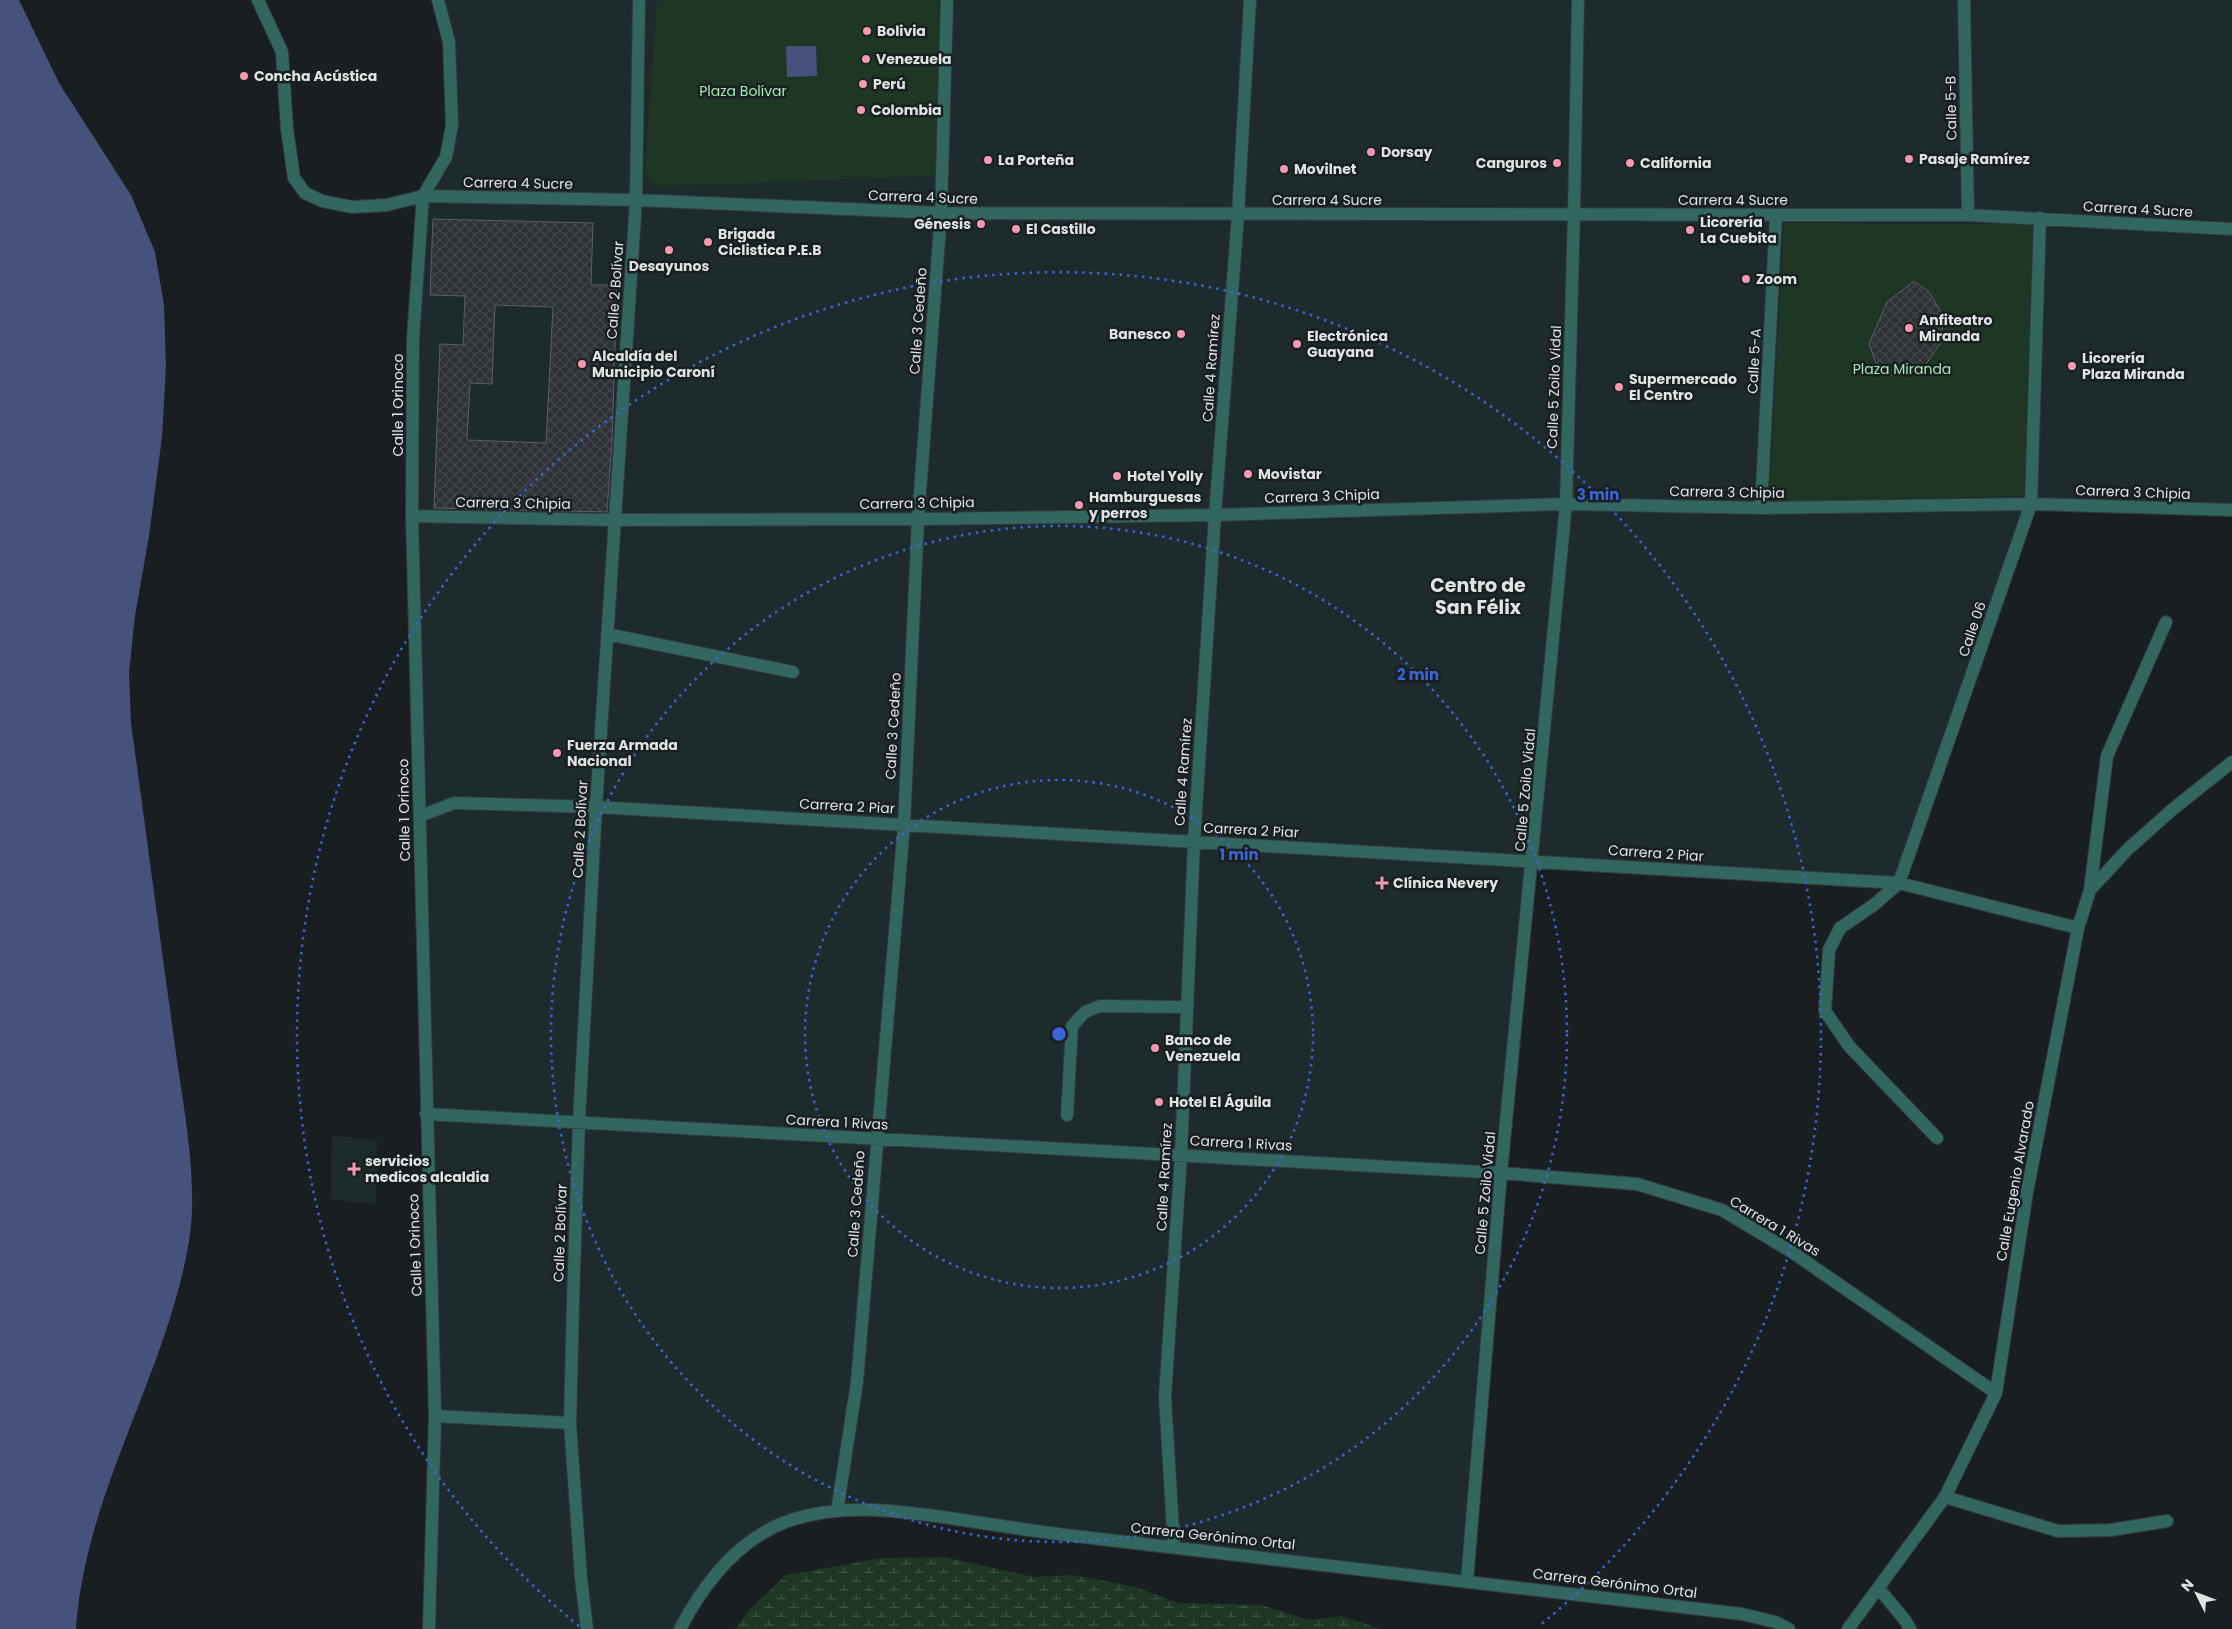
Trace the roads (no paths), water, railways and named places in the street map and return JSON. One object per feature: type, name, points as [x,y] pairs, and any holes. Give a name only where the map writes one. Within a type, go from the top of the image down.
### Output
[{"type":"street","name":"Carrera 4 Sucre","points":[[258,0],[282,52],[287,129],[294,178],[305,192],[322,201],[352,207],[387,205],[423,196],[636,200],[941,213],[1968,215],[2232,230]]},
{"type":"street","name":"Calle 1 Orinoco","points":[[429,1629],[435,1416],[412,516],[413,339],[423,196],[446,157],[452,125],[449,42],[438,0]]},
{"type":"street","name":"Calle 2 Bolívar","points":[[587,1629],[581,1578],[570,1423],[579,1121],[596,807],[636,200],[639,0]]},
{"type":"street","name":"Calle 3 Cedeño","points":[[837,1511],[857,1382],[904,825],[918,518],[941,213],[947,0]]},
{"type":"street","name":"Calle 4 Ramírez","points":[[1174,1547],[1165,1397],[1182,1155],[1186,1007],[1194,842],[1215,515],[1238,215],[1250,0]]},
{"type":"street","name":"Calle 5 Zoilo Vidal","points":[[1467,1580],[1501,1173],[1533,860],[1566,504],[1578,0]]},
{"type":"street","name":"Calle 5-B","points":[[1964,0],[1968,215]]},
{"type":"street","name":"Calle 5-A","points":[[1761,508],[1776,215]]},
{"type":"street","name":"Calle 06","points":[[1937,1138],[1849,1046],[1826,1010],[1829,950],[1840,928],[1876,904],[1899,883],[2031,504],[2040,218]]},
{"type":"street","name":"Carrera 3 Chipia","points":[[412,516],[614,520],[1215,515],[1566,504],[1761,508],[2031,504],[2232,510]]},
{"type":"street","points":[[2090,890],[2107,756],[2166,622]]},
{"type":"street","points":[[607,634],[793,672]]},
{"type":"street","name":"Calle Eugenio Alvarado","points":[[1848,1629],[1945,1497],[1996,1393],[2027,1192],[2078,928],[2090,890],[2128,849],[2173,808],[2232,762]]},
{"type":"street","name":"Carrera 2 Piar","points":[[420,816],[454,803],[596,807],[1533,860],[1899,883],[2078,928]]},
{"type":"street","points":[[1067,1115],[1072,1026],[1085,1012],[1100,1006],[1186,1007]]},
{"type":"street","name":"Carrera 1 Rivas","points":[[426,1114],[1501,1173],[1637,1184],[1722,1210],[1792,1252],[1996,1393]]},
{"type":"street","points":[[435,1416],[570,1423]]},
{"type":"street","points":[[1945,1497],[2058,1531],[2111,1530],[2167,1520]]},
{"type":"street","name":"Carrera Gerónimo Ortal","points":[[680,1629],[707,1583],[736,1552],[773,1528],[794,1519],[837,1511],[875,1508],[1083,1537],[1467,1580],[1742,1614],[1775,1622],[1789,1629]]},
{"type":"street","points":[[1878,1589],[1905,1620],[1910,1629]]},
{"type":"water","points":[[0,0],[19,0],[59,83],[131,195],[155,252],[164,305],[166,366],[162,437],[149,536],[135,616],[129,672],[131,723],[189,1144],[192,1218],[178,1290],[163,1338],[94,1529],[83,1578],[76,1629],[0,1629]]},
{"type":"water","points":[[786,46],[816,46],[817,76],[787,77]]},
{"type":"place","name":"Bolivia","points":[[867,31]]},
{"type":"place","name":"Venezuela","points":[[866,59]]},
{"type":"place","name":"Concha Acústica","points":[[244,76]]},
{"type":"place","name":"Perú","points":[[863,84]]},
{"type":"place","name":"Colombia","points":[[861,110]]},
{"type":"place","name":"Dorsay","points":[[1371,152]]},
{"type":"place","name":"Pasaje Ramírez","points":[[1909,159]]},
{"type":"place","name":"La Porteña","points":[[988,160]]},
{"type":"place","name":"Canguros","points":[[1557,163]]},
{"type":"place","name":"California","points":[[1630,163]]},
{"type":"place","name":"Movilnet","points":[[1284,169]]},
{"type":"place","name":"Génesis","points":[[981,224]]},
{"type":"place","name":"El Castillo","points":[[1016,229]]},
{"type":"place","name":"Licorería La Cuebita","points":[[1690,230]]},
{"type":"place","name":"Brigada Ciclistica P.E.B","points":[[708,242]]},
{"type":"place","name":"Desayunos","points":[[669,250]]},
{"type":"place","name":"Zoom","points":[[1746,279]]},
{"type":"place","name":"Anfiteatro Miranda","points":[[1909,328]]},
{"type":"place","name":"Banesco","points":[[1181,334]]},
{"type":"place","name":"Electrónica Guayana","points":[[1297,344]]},
{"type":"place","name":"Alcaldía del Municipio Caroní","points":[[582,364]]},
{"type":"place","name":"Licorería Plaza Miranda","points":[[2072,366]]},
{"type":"place","name":"Supermercado El Centro","points":[[1619,387]]},
{"type":"place","name":"Movistar","points":[[1248,474]]},
{"type":"place","name":"Hotel Yolly","points":[[1117,476]]},
{"type":"place","name":"Hamburguesas y perros","points":[[1079,505]]},
{"type":"place","name":"Fuerza Armada Nacional","points":[[557,753]]},
{"type":"place","name":"Clínica Nevery","points":[[1382,883]]},
{"type":"place","name":"Banco de Venezuela","points":[[1155,1048]]},
{"type":"place","name":"Hotel El Águila","points":[[1159,1102]]},
{"type":"place","name":"servicios medicos alcaldia","points":[[354,1169]]},
{"type":"district","name":"Centro de San Félix","points":[[1478,596]]},
{"type":"park label","name":"Plaza Bolívar","points":[[743,91]]},
{"type":"park label","name":"Plaza Miranda","points":[[1902,369]]}]
